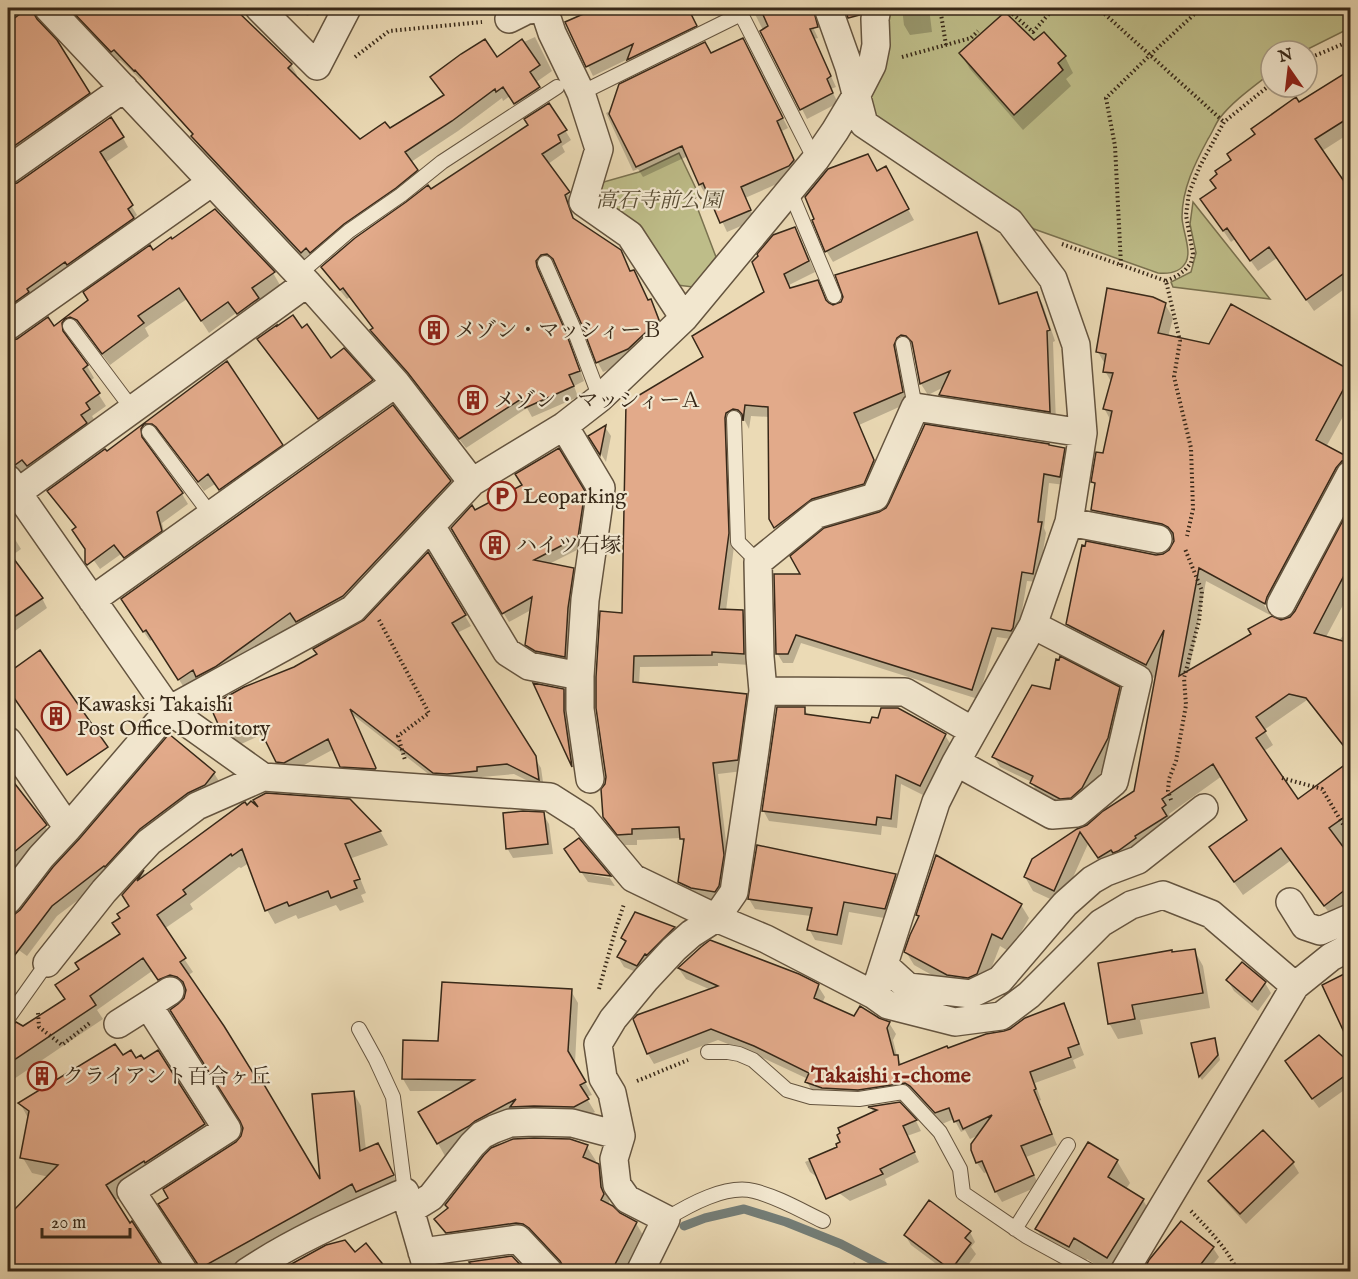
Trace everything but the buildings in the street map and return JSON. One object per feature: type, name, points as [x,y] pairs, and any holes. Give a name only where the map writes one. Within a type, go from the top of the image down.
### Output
[{"type":"street","points":[[48,8],[303,279],[396,383],[472,482]]},
{"type":"street","points":[[259,8],[316,66],[347,8]]},
{"type":"street","points":[[509,19],[526,10],[546,8],[569,90],[599,149],[583,202],[630,235],[684,318]]},
{"type":"street","points":[[828,8],[849,67],[864,123],[1010,222],[1053,279],[1076,345],[1083,433],[1069,522],[1033,625],[936,802],[874,996]]},
{"type":"street","points":[[8,900],[41,857],[169,710],[353,609],[472,482],[564,426],[600,398],[684,318],[815,160],[856,96],[872,64],[876,45],[877,8]]},
{"type":"street","points":[[8,170],[123,88]]},
{"type":"street","points":[[8,326],[212,182]]},
{"type":"street","points":[[263,777],[169,710],[12,486],[133,410],[303,279]]},
{"type":"street","points":[[92,600],[396,383]]},
{"type":"street","points":[[640,1272],[666,1220],[627,1198],[617,1185],[614,1159],[621,1136],[612,1093],[603,1078],[598,1044],[613,1019],[668,956],[691,934],[716,918],[734,892],[762,691],[758,562],[817,514],[875,498],[915,407],[1083,433]]},
{"type":"street","points":[[564,426],[601,488],[585,600],[580,676],[580,709],[590,778]]},
{"type":"street","points":[[1281,604],[1350,475]]},
{"type":"street","points":[[1069,522],[1158,539]]},
{"type":"street","points":[[430,526],[507,652],[529,666],[580,676]]},
{"type":"street","points":[[956,762],[1052,815],[1077,813],[1114,782],[1138,679],[1033,625]]},
{"type":"street","points":[[762,691],[905,692],[973,731]]},
{"type":"street","points":[[8,741],[68,828]]},
{"type":"street","points":[[41,970],[104,891],[148,842],[197,806],[263,777],[550,797],[583,818],[633,878],[766,939],[888,1005],[955,1022],[1001,1016],[1029,995],[1101,923],[1131,905],[1164,895],[1210,914],[1295,986]]},
{"type":"street","points":[[885,966],[908,987],[971,994],[990,985],[1000,980],[1065,904],[1092,880],[1138,860],[1204,808]]},
{"type":"street","points":[[1290,902],[1305,926],[1320,931],[1350,918]]},
{"type":"street","points":[[1124,1272],[1295,986],[1331,957],[1350,947]]},
{"type":"street","points":[[118,1024],[159,998],[226,1129],[131,1191],[184,1272]]},
{"type":"street","points":[[247,1272],[262,1261],[341,1220],[407,1201],[431,1197],[472,1144],[482,1135],[494,1129],[510,1124],[534,1122],[572,1123],[621,1136]]},
{"type":"street","points":[[407,1201],[425,1262],[518,1239],[549,1272]]},
{"type":"lane","points":[[303,279],[349,231],[401,195],[442,162],[569,90],[741,14],[815,160]]},
{"type":"lane","points":[[790,191],[834,296]]},
{"type":"lane","points":[[545,263],[600,398]]},
{"type":"lane","points":[[70,326],[133,410]]},
{"type":"lane","points":[[903,344],[915,407]]},
{"type":"lane","points":[[734,418],[738,542],[758,562]]},
{"type":"lane","points":[[149,432],[211,515]]},
{"type":"lane","points":[[8,1018],[41,970]]},
{"type":"lane","points":[[359,1029],[393,1097],[407,1201]]},
{"type":"lane","points":[[708,1052],[728,1052],[753,1060],[787,1090],[811,1097],[859,1100],[903,1092],[940,1132],[960,1169],[963,1193],[1015,1228],[1092,1272]]},
{"type":"lane","points":[[1015,1228],[1068,1145]]},
{"type":"lane","points":[[666,1220],[710,1196],[737,1189],[752,1190],[780,1200],[823,1221]]},
{"type":"path","points":[[940,8],[946,45]]},
{"type":"path","points":[[1003,8],[1033,32],[1054,8]]},
{"type":"path","points":[[1098,8],[1224,122]]},
{"type":"path","points":[[1121,265],[1115,146],[1106,98],[1201,8]]},
{"type":"path","points":[[354,57],[389,31],[509,19]]},
{"type":"path","points":[[872,64],[971,38],[978,31]]},
{"type":"path","points":[[1319,54],[1350,41]]},
{"type":"path","points":[[1056,242],[1166,280],[1177,276],[1191,263],[1193,254],[1186,215],[1189,193],[1200,166],[1224,122],[1259,94]]},
{"type":"path","points":[[1166,280],[1180,341],[1174,377],[1191,448],[1193,509],[1184,550],[1202,591],[1199,621],[1184,678],[1186,705],[1176,761]]},
{"type":"path","points":[[366,595],[429,713],[398,736],[403,754]]},
{"type":"path","points":[[1282,777],[1322,789],[1350,836]]},
{"type":"path","points":[[598,994],[616,928]]},
{"type":"path","points":[[41,970],[39,1027],[62,1045],[91,1022],[101,1035],[118,1024]]},
{"type":"path","points":[[612,1093],[708,1052]]},
{"type":"path","points":[[1173,1192],[1215,1236],[1231,1256],[1238,1272]]},
{"type":"green space","points":[[882,8],[1350,8],[1350,28],[1319,44],[1319,39],[1259,39],[1259,82],[1244,94],[1218,121],[1190,176],[1184,196],[1182,217],[1188,257],[1183,266],[1170,273],[1158,273],[1034,229],[1002,204],[869,114],[869,85]]},
{"type":"green space","name":"高石寺前公園","points":[[679,153],[699,195],[694,199],[716,257],[693,287],[677,285],[620,212],[606,199],[600,187],[600,183],[639,172]]},
{"type":"green space","points":[[1193,202],[1270,299],[1173,287],[1171,282],[1191,272],[1196,253],[1190,224]]},
{"type":"waterway","points":[[684,1226],[705,1218],[744,1209],[786,1222],[841,1244],[895,1272]]},
{"type":"place","name":"メゾン・マッシィーＢ","points":[[434,330]]},
{"type":"place","name":"メゾン・マッシィーＡ","points":[[473,400]]},
{"type":"place","name":"Leoparking","points":[[502,496]]},
{"type":"place","name":"ハイツ石塚","points":[[495,545]]},
{"type":"place","name":"Kawasksi Takaishi Post Office Dormitory","points":[[56,716]]},
{"type":"place","name":"クライアント百合ヶ丘","points":[[42,1076]]},
{"type":"district","name":"Takaishi 1-chome","points":[[891,1074]]}]
